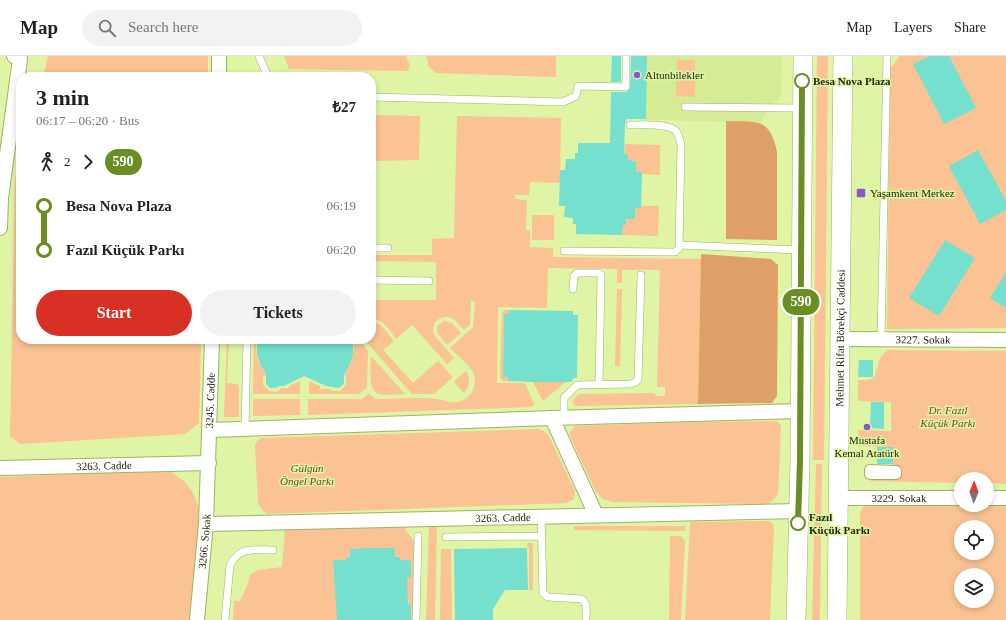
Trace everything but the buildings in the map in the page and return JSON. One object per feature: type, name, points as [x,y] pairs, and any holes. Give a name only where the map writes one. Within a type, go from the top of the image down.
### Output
[{"type":"main road","points":[[796,620],[799,511],[801,108],[803,56]]},
{"type":"main road","name":"Mehmet Rifat Börekçi Caddesi","points":[[837,620],[843,56]]},
{"type":"street","points":[[14,56],[20,59],[18,72]]},
{"type":"street","points":[[219,56],[219,72]]},
{"type":"street","points":[[0,228],[0,198],[16,87]]},
{"type":"street","name":"3227. Sokak","points":[[840,339],[1006,340]]},
{"type":"street","name":"3245. Cadde","points":[[209,463],[212,344]]},
{"type":"street","points":[[210,430],[800,411]]},
{"type":"street","points":[[558,418],[596,515]]},
{"type":"street","name":"3263. Cadde","points":[[0,468],[209,463]]},
{"type":"street","name":"3266. Sokak","points":[[197,620],[206,524],[209,463]]},
{"type":"street","name":"3229. Sokak","points":[[838,498],[954,498]]},
{"type":"street","points":[[994,498],[1006,498]]},
{"type":"street","name":"3263. Cadde","points":[[206,524],[799,511]]},
{"type":"lane","points":[[259,56],[266,72]]},
{"type":"lane","points":[[376,97],[563,102],[576,96],[578,86],[626,87],[626,56]]},
{"type":"lane","points":[[881,339],[887,56]]},
{"type":"lane","points":[[685,107],[801,108]]},
{"type":"lane","points":[[564,251],[672,252],[678,250],[680,138],[676,131],[669,128],[660,126],[630,125]]},
{"type":"lane","points":[[679,245],[801,250]]},
{"type":"lane","points":[[376,248],[388,248]]},
{"type":"lane","points":[[573,289],[574,276],[577,273],[598,272],[601,275],[599,384]]},
{"type":"lane","points":[[558,418],[564,398],[574,387],[579,384],[630,384],[638,380],[641,275]]},
{"type":"lane","points":[[376,280],[429,281]]},
{"type":"lane","points":[[245,428],[247,344]]},
{"type":"lane","points":[[541,516],[543,592],[548,597],[582,599],[586,603],[586,620]]},
{"type":"lane","points":[[416,620],[418,536]]},
{"type":"lane","points":[[446,537],[541,536]]},
{"type":"lane","points":[[225,620],[230,566],[234,558],[240,553],[249,550],[273,550]]},
{"type":"shaded area","name":"Besa Nova Plaza","points":[[642,56],[782,56],[781,94],[778,102],[774,102],[760,123],[631,119]]},
{"type":"shaded area","points":[[726,121],[746,121],[760,124],[766,127],[774,141],[777,152],[777,240],[726,239]]},
{"type":"shaded area","points":[[701,254],[771,259],[778,265],[777,396],[772,403],[698,404]]},
{"type":"green space","points":[[48,56],[208,56],[208,72],[44,72]]},
{"type":"green space","points":[[284,56],[406,56],[410,66],[408,71],[289,69]]},
{"type":"green space","points":[[426,56],[556,56],[556,77],[436,73],[429,67]]},
{"type":"green space","points":[[817,56],[828,56],[824,460],[813,460]]},
{"type":"green space","points":[[900,56],[1006,56],[1006,328],[887,329],[890,69]]},
{"type":"green space","points":[[677,60],[695,60],[695,97],[676,96]]},
{"type":"green space","points":[[376,115],[420,116],[419,160],[376,161]]},
{"type":"green space","points":[[457,116],[561,118],[560,183],[530,182],[529,195],[515,195],[515,199],[527,200],[526,230],[530,230],[530,247],[553,248],[553,257],[701,259],[698,404],[576,406],[572,402],[578,394],[653,393],[658,396],[665,396],[665,387],[657,387],[660,270],[622,270],[622,283],[617,283],[617,269],[548,268],[547,308],[498,307],[497,383],[525,383],[534,404],[532,407],[308,415],[308,399],[362,399],[369,393],[374,398],[378,399],[429,398],[454,402],[462,401],[470,395],[475,382],[473,372],[450,348],[473,327],[475,301],[471,301],[470,325],[464,330],[454,319],[447,317],[437,320],[435,323],[433,329],[435,336],[454,358],[447,364],[412,325],[396,339],[383,323],[376,319],[376,300],[436,300],[436,262],[376,261],[376,255],[432,255],[432,239],[454,238]]},
{"type":"green space","points":[[625,144],[660,145],[660,175],[642,174],[636,172],[636,161],[628,160],[628,154],[624,154]]},
{"type":"green space","points":[[16,176],[16,344],[201,344],[199,423],[185,434],[20,444],[10,436]]},
{"type":"green space","points":[[641,206],[659,206],[658,236],[622,235],[623,225],[626,225],[626,219],[635,219],[635,208]]},
{"type":"green space","points":[[532,215],[554,215],[554,240],[532,240]]},
{"type":"green space","points":[[617,289],[622,289],[620,366],[615,366]]},
{"type":"green space","points":[[505,310],[509,310],[509,314],[504,314],[503,376],[508,377],[508,381],[503,381],[500,378],[502,313]]},
{"type":"green space","points":[[444,321],[452,323],[461,333],[447,345],[437,332],[438,325]]},
{"type":"green space","points":[[376,323],[387,331],[394,341],[383,350],[413,383],[438,361],[453,377],[434,394],[412,394],[368,344],[376,344]]},
{"type":"green space","points":[[227,344],[229,344],[227,383],[237,384],[239,386],[239,417],[224,417]]},
{"type":"green space","points":[[254,344],[256,344],[256,353],[259,362],[267,374],[263,377],[263,385],[269,391],[277,392],[281,388],[289,388],[289,386],[300,381],[300,394],[253,394]]},
{"type":"green space","points":[[353,344],[363,344],[368,351],[367,387],[359,394],[309,394],[309,381],[320,386],[320,389],[330,389],[332,391],[340,391],[346,385],[346,377],[343,373],[349,366],[354,348]]},
{"type":"green space","name":"Dr. Fazıl Küçük Parkı","points":[[888,350],[1006,351],[1006,484],[994,483],[994,472],[954,472],[954,483],[870,481],[870,474],[893,474],[893,447],[858,446],[858,430],[891,431],[891,402],[858,401],[858,380],[868,380],[874,378],[880,359]]},
{"type":"green space","points":[[371,356],[405,394],[385,395],[375,392],[370,378]]},
{"type":"green space","points":[[466,371],[469,377],[469,382],[468,388],[464,393],[454,382]]},
{"type":"green space","points":[[533,382],[566,382],[543,401]]},
{"type":"green space","points":[[253,399],[300,399],[300,415],[253,416]]},
{"type":"green space","points":[[777,421],[781,425],[778,494],[769,504],[612,502],[603,499],[596,492],[569,434],[575,426]]},
{"type":"green space","name":"Gülgün Öngel Parkı","points":[[538,429],[544,431],[549,436],[575,491],[574,499],[566,503],[267,514],[262,510],[258,503],[255,445],[261,438]]},
{"type":"green space","points":[[816,464],[822,464],[820,620],[812,620]]},
{"type":"green space","points":[[168,470],[185,482],[193,493],[199,508],[199,538],[190,620],[0,620],[0,477]]},
{"type":"green space","points":[[880,504],[954,505],[954,512],[994,512],[994,505],[1006,504],[1006,620],[860,620],[860,512],[863,507]]},
{"type":"green space","points":[[770,521],[774,526],[770,620],[685,620],[690,522]]},
{"type":"green space","points":[[429,525],[437,525],[435,620],[426,620]]},
{"type":"green space","points":[[403,526],[418,547],[413,620],[233,620],[234,601],[240,601],[250,575],[258,570],[282,567],[285,530]]},
{"type":"green space","points":[[574,526],[685,526],[685,531],[574,530]]},
{"type":"green space","points":[[670,536],[681,536],[685,541],[681,620],[669,620]]},
{"type":"green space","points":[[527,543],[533,543],[533,590],[529,590],[529,547],[527,547]]},
{"type":"green space","points":[[441,549],[451,549],[452,620],[440,620]]},
{"type":"bus line","name":"590","points":[[798,523],[800,461],[802,81]]},
{"type":"place","name":"Altunbilekler","points":[[637,75]]},
{"type":"place","name":"Besa Nova Plaza","points":[[802,81]]},
{"type":"place","name":"Yaşamkent Merkez","points":[[861,193]]},
{"type":"place","name":"Mustafa Kemal Atatürk","points":[[867,427]]},
{"type":"place","name":"Fazıl Küçük Parkı","points":[[798,523]]}]
